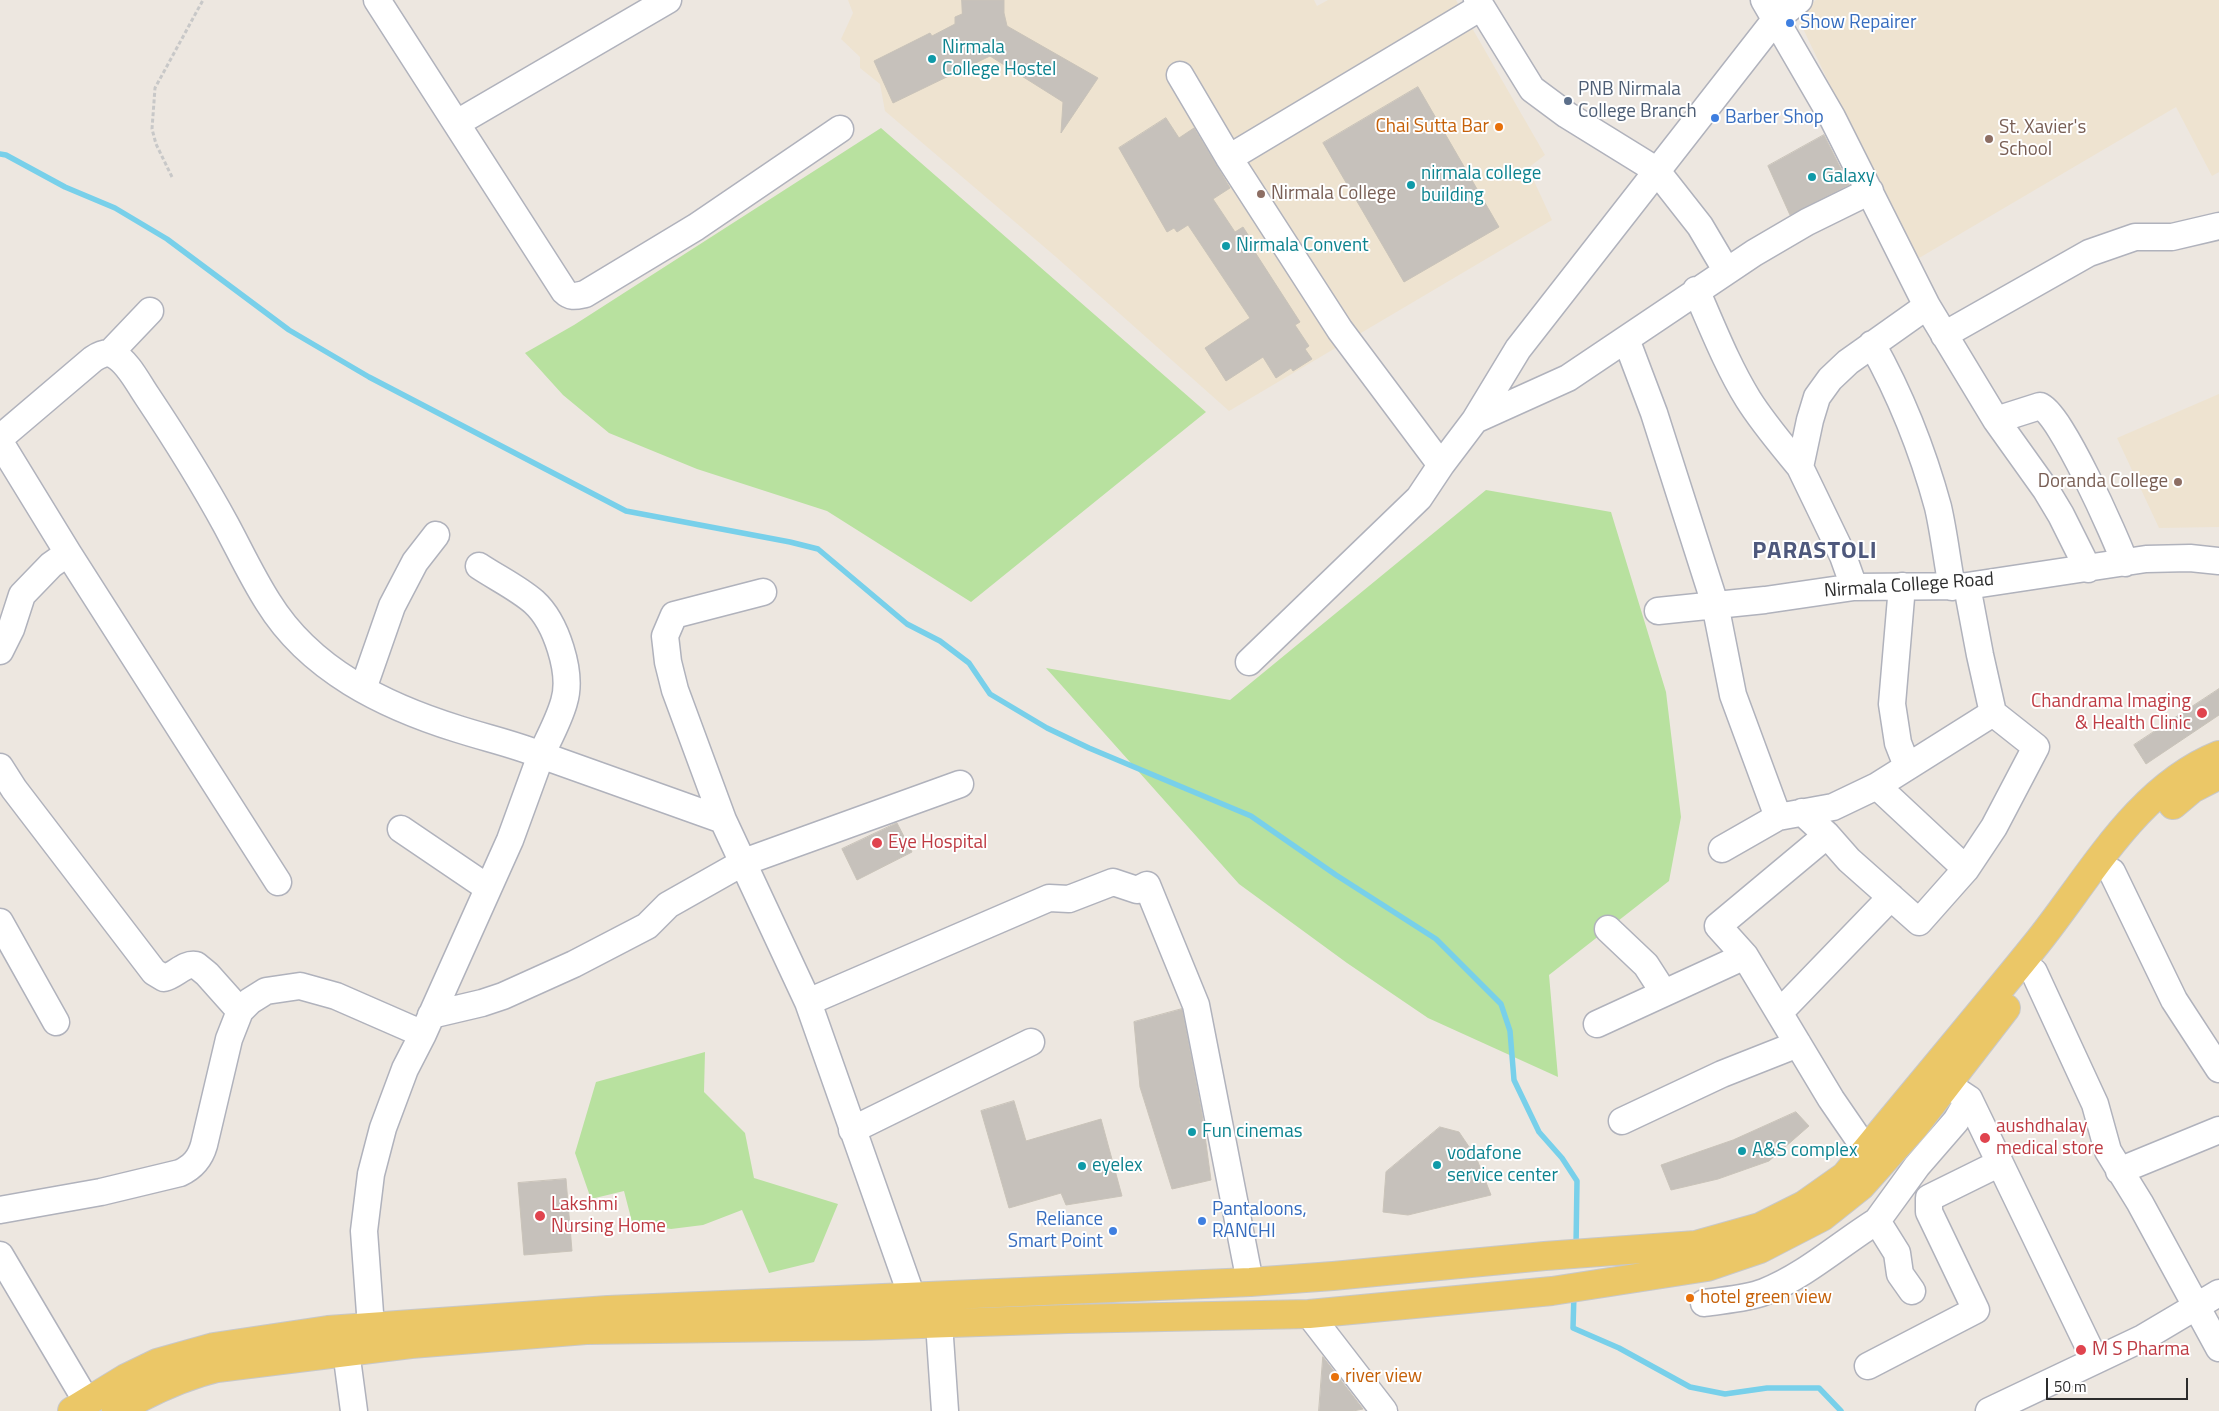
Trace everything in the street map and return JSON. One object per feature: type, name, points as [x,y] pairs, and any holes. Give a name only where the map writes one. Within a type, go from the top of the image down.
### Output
[{"type":"main road","points":[[116,1411],[146,1394],[189,1375],[218,1368],[346,1351],[586,1330],[1309,1314],[1552,1291],[1707,1267],[1760,1249],[1822,1217],[1861,1186],[1914,1128],[1958,1092],[2034,972],[2139,838],[2192,789],[2212,765]]},
{"type":"main road","points":[[79,1406],[157,1363],[182,1355],[256,1340],[371,1327],[589,1311],[1250,1282],[1545,1256],[1696,1245],[1760,1227],[1804,1206],[1845,1176],[2038,942],[2123,831],[2161,791],[2212,765]]},
{"type":"main road","points":[[1480,1262],[1488,1296]]},
{"type":"street","points":[[377,0],[569,296],[575,296],[597,287],[696,227],[840,129]]},
{"type":"street","points":[[457,123],[668,0]]},
{"type":"street","points":[[1249,662],[1419,498],[1475,420],[1518,349],[1656,170],[1770,10],[1799,0]]},
{"type":"street","points":[[1228,158],[1479,4],[1532,89],[1567,115],[1656,170],[1700,226],[1726,270]]},
{"type":"street","points":[[1770,10],[1832,117],[1927,306],[1996,420],[2046,490],[2061,515],[2088,569]]},
{"type":"street","points":[[1180,75],[1228,158],[1340,330],[1441,465]]},
{"type":"street","points":[[1475,420],[1568,378],[1726,270],[1806,222],[1870,191]]},
{"type":"street","points":[[1944,335],[2089,253],[2135,237],[2172,237],[2219,226]]},
{"type":"street","points":[[1696,290],[1747,398],[1762,420],[1800,467],[1825,516],[1854,587]]},
{"type":"street","points":[[1800,467],[1817,397],[1823,386],[1848,362],[1927,306]]},
{"type":"street","points":[[150,311],[110,353],[93,358],[0,440],[68,553],[278,882]]},
{"type":"street","points":[[1626,339],[1654,413],[1715,604],[1733,695],[1790,814],[1828,835],[1849,860],[1919,922],[1966,869],[1994,827],[2036,748],[1993,713],[1980,655],[1922,457],[1884,365],[1872,344]]},
{"type":"street","points":[[110,353],[122,361],[131,372],[176,440],[281,622],[318,661],[339,677],[416,714],[459,729],[515,744],[723,820]]},
{"type":"street","points":[[1996,420],[2040,406],[2048,410],[2104,513],[2125,563]]},
{"type":"street","points":[[363,689],[392,606],[415,562],[436,535]]},
{"type":"street","points":[[2,641],[22,595],[51,566],[68,553]]},
{"type":"street","name":"Nirmala College Road","points":[[1658,611],[1765,600],[1854,587],[1959,586],[2166,558],[2219,561]]},
{"type":"street","points":[[371,1327],[364,1231],[371,1174],[384,1128],[405,1069],[510,840],[564,701],[567,682],[559,647],[546,616],[534,602],[479,566]]},
{"type":"street","points":[[1902,586],[1892,704],[1898,743],[1907,766]]},
{"type":"street","points":[[763,592],[674,615],[665,636],[668,662],[675,690],[723,820],[808,1002],[912,1297]]},
{"type":"street","points":[[1722,849],[1790,814],[1833,807],[1877,786],[1993,713]]},
{"type":"street","points":[[0,767],[7,793],[154,972],[164,978],[170,977],[186,966],[196,965],[207,974],[240,1011]]},
{"type":"street","points":[[0,1210],[100,1192],[190,1169],[197,1161],[204,1145],[229,1039],[240,1011],[266,991],[300,986],[427,1024],[503,996],[574,964],[647,926],[668,905],[744,862],[960,784]]},
{"type":"street","points":[[1877,786],[1966,869]]},
{"type":"street","points":[[401,829],[488,888]]},
{"type":"street","points":[[1828,835],[1718,926],[1745,956],[1831,1099],[1866,1150]]},
{"type":"street","points":[[2112,872],[2174,1000],[2219,1069]]},
{"type":"street","points":[[808,1002],[1049,898],[1069,899],[1113,882],[1137,890],[1147,886],[1196,1005],[1250,1282]]},
{"type":"street","points":[[1780,1012],[1891,898]]},
{"type":"street","points":[[0,922],[56,1022]]},
{"type":"street","points":[[1608,930],[1646,965],[1664,993]]},
{"type":"street","points":[[1597,1024],[1745,956]]},
{"type":"street","points":[[2034,972],[2096,1104],[2108,1151],[2119,1172],[2140,1203],[2219,1348]]},
{"type":"street","points":[[852,1130],[1031,1042]]},
{"type":"street","points":[[1622,1121],[1722,1074],[1798,1044]]},
{"type":"street","points":[[1958,1092],[2000,1163],[2095,1360]]},
{"type":"street","points":[[1704,1303],[1763,1292],[1801,1273],[1877,1221],[1917,1166],[1956,1122],[1958,1092]]},
{"type":"street","points":[[2119,1172],[2219,1130]]},
{"type":"street","points":[[1868,1366],[1976,1310],[1929,1212],[1929,1198],[2000,1163]]},
{"type":"street","points":[[1877,1221],[1897,1253],[1900,1274],[1912,1291]]},
{"type":"street","points":[[0,1256],[79,1406]]},
{"type":"street","points":[[1989,1411],[2143,1338],[2219,1293]]},
{"type":"street","points":[[1309,1314],[1384,1411]]},
{"type":"street","points":[[939,1323],[945,1411]]},
{"type":"street","points":[[346,1351],[354,1411]]},
{"type":"path","points":[[172,177],[156,144],[152,129],[155,88],[203,0]]},
{"type":"shaded area","name":"Nirmala College","points":[[848,0],[1314,0],[1317,6],[1328,0],[1456,0],[1545,155],[1528,168],[1552,220],[1229,411],[1056,257],[885,111],[880,84],[860,68],[860,57],[841,39],[853,13]]},
{"type":"shaded area","name":"St. Xavier's School","points":[[1816,0],[2219,0],[2219,172],[2212,176],[2176,107],[1914,261],[1797,16]]},
{"type":"shaded area","name":"Doranda College","points":[[2219,394],[2219,527],[2159,528],[2117,438]]},
{"type":"green space","points":[[881,128],[1206,412],[971,602],[827,511],[697,469],[609,433],[563,395],[525,353],[574,325]]},
{"type":"green space","points":[[1486,490],[1611,512],[1666,692],[1681,817],[1669,881],[1549,975],[1558,1077],[1428,1018],[1347,963],[1239,884],[1046,668],[1230,700]]},
{"type":"green space","points":[[705,1052],[704,1092],[745,1133],[754,1178],[838,1204],[814,1262],[769,1273],[742,1210],[703,1225],[671,1229],[632,1222],[624,1191],[591,1199],[575,1153],[596,1082]]},
{"type":"building","name":"Nirmala College Hostel","points":[[962,0],[1004,0],[1007,26],[1098,78],[1061,133],[1063,102],[990,56],[893,103],[874,61],[930,33],[932,36],[955,24],[955,17],[962,14]]},
{"type":"building","name":"nirmala college building","points":[[1418,87],[1499,227],[1404,282],[1323,143]]},
{"type":"building","name":"Nirmala Convent","points":[[1166,118],[1179,138],[1194,128],[1230,188],[1213,199],[1235,232],[1243,227],[1254,244],[1251,246],[1300,322],[1295,325],[1309,346],[1305,349],[1312,359],[1293,371],[1291,368],[1276,378],[1263,357],[1226,381],[1205,348],[1250,318],[1188,225],[1177,232],[1174,228],[1167,232],[1119,148]]},
{"type":"building","name":"Galaxy","points":[[1824,135],[1849,185],[1790,215],[1768,166]]},
{"type":"building","points":[[2219,689],[2219,715],[2146,764],[2134,745]]},
{"type":"building","points":[[897,823],[912,852],[857,880],[842,849]]},
{"type":"building","points":[[1182,1009],[1202,1114],[1211,1180],[1172,1189],[1140,1087],[1134,1022]]},
{"type":"building","points":[[1014,1101],[1026,1141],[1101,1119],[1122,1196],[1066,1205],[1061,1193],[1009,1208],[981,1111]]},
{"type":"building","name":"A&S complex","points":[[1796,1112],[1809,1126],[1769,1161],[1718,1179],[1671,1190],[1661,1165],[1733,1140]]},
{"type":"building","name":"vodafone service center","points":[[1440,1127],[1459,1132],[1476,1157],[1491,1195],[1408,1215],[1383,1212],[1386,1172]]},
{"type":"building","points":[[566,1179],[572,1251],[524,1255],[518,1183]]},
{"type":"building","name":"river view","points":[[1323,1357],[1363,1409],[1353,1411],[1319,1411]]},
{"type":"waterway","points":[[0,154],[6,155],[65,187],[115,208],[167,239],[289,330],[369,377],[626,511],[818,549],[907,624],[940,641],[969,663],[990,694],[1047,728],[1089,748],[1251,816],[1336,875],[1436,939],[1501,1004],[1510,1031],[1514,1080],[1539,1132],[1562,1158],[1577,1181],[1576,1247]]},
{"type":"waterway","points":[[1574,1294],[1573,1328],[1619,1348],[1690,1387],[1725,1394],[1767,1388],[1819,1388],[1841,1411]]},
{"type":"place","name":"Show Repairer","points":[[1790,23]]},
{"type":"place","name":"Nirmala College Hostel","points":[[932,59]]},
{"type":"place","name":"PNB Nirmala College Branch","points":[[1568,101]]},
{"type":"place","name":"Barber Shop","points":[[1715,118]]},
{"type":"place","name":"Chai Sutta Bar","points":[[1499,127]]},
{"type":"place","name":"St. Xavier's School","points":[[1989,139]]},
{"type":"place","name":"Galaxy","points":[[1812,177]]},
{"type":"place","name":"nirmala college building","points":[[1411,185]]},
{"type":"place","name":"Nirmala College","points":[[1261,194]]},
{"type":"place","name":"Nirmala Convent","points":[[1226,246]]},
{"type":"place","name":"Doranda College","points":[[2178,482]]},
{"type":"place","name":"Chandrama Imaging & Health Clinic","points":[[2202,713]]},
{"type":"place","name":"Eye Hospital","points":[[877,843]]},
{"type":"place","name":"Fun cinemas","points":[[1192,1132]]},
{"type":"place","name":"aushdhalay medical store","points":[[1985,1138]]},
{"type":"place","name":"A&S complex","points":[[1742,1151]]},
{"type":"place","name":"vodafone service center","points":[[1437,1165]]},
{"type":"place","name":"eyelex","points":[[1082,1166]]},
{"type":"place","name":"Lakshmi Nursing Home","points":[[540,1216]]},
{"type":"place","name":"Pantaloons, RANCHI","points":[[1202,1221]]},
{"type":"place","name":"Reliance Smart Point","points":[[1113,1231]]},
{"type":"place","name":"hotel green view","points":[[1690,1298]]},
{"type":"place","name":"M S Pharma","points":[[2081,1350]]},
{"type":"place","name":"river view","points":[[1335,1377]]},
{"type":"district","name":"PARASTOLI","points":[[1815,552]]}]
